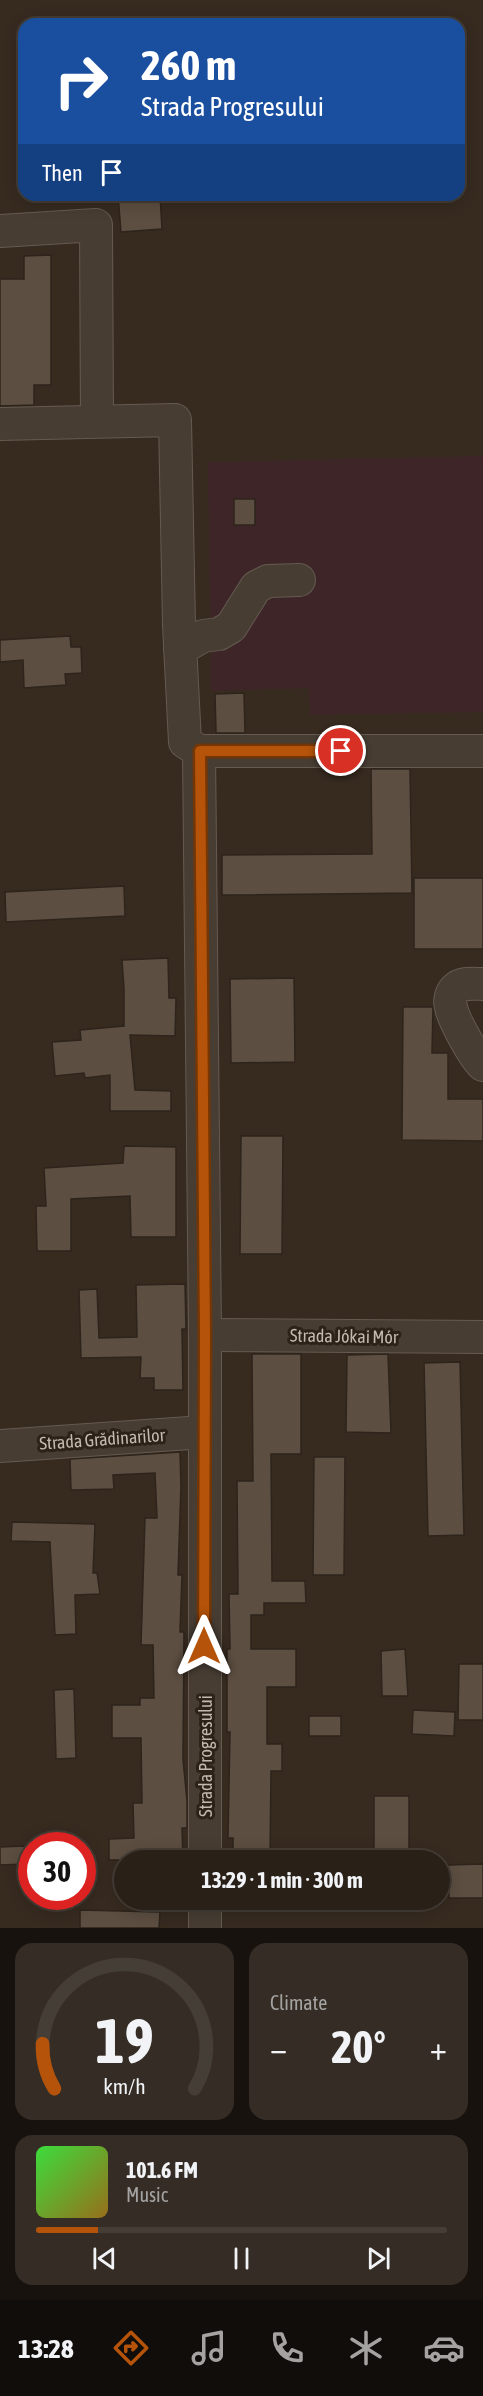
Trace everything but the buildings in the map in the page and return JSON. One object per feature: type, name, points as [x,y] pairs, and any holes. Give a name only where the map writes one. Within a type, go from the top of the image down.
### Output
[{"type":"street","points":[[0,231],[96,225],[98,421]]},
{"type":"street","points":[[0,424],[175,420],[185,742],[200,751],[483,751]]},
{"type":"street","points":[[180,637],[219,634],[231,627],[251,593],[262,583],[299,580]]},
{"type":"street","name":"Strada Progresului","points":[[200,751],[205,1335],[205,1850]]},
{"type":"street","points":[[483,984],[466,984],[456,988],[451,998],[451,1008],[474,1056],[483,1065]]},
{"type":"street","name":"Strada Jókai Mór","points":[[205,1335],[483,1337]]},
{"type":"street","name":"Strada Grădinarilor","points":[[0,1446],[204,1432]]},
{"type":"street","points":[[205,1910],[205,1928]]},
{"type":"shaded area","points":[[483,456],[483,712],[310,715],[308,688],[211,691],[208,462]]},
{"type":"route","points":[[204,1646],[205,1335],[200,751],[341,751]]}]
